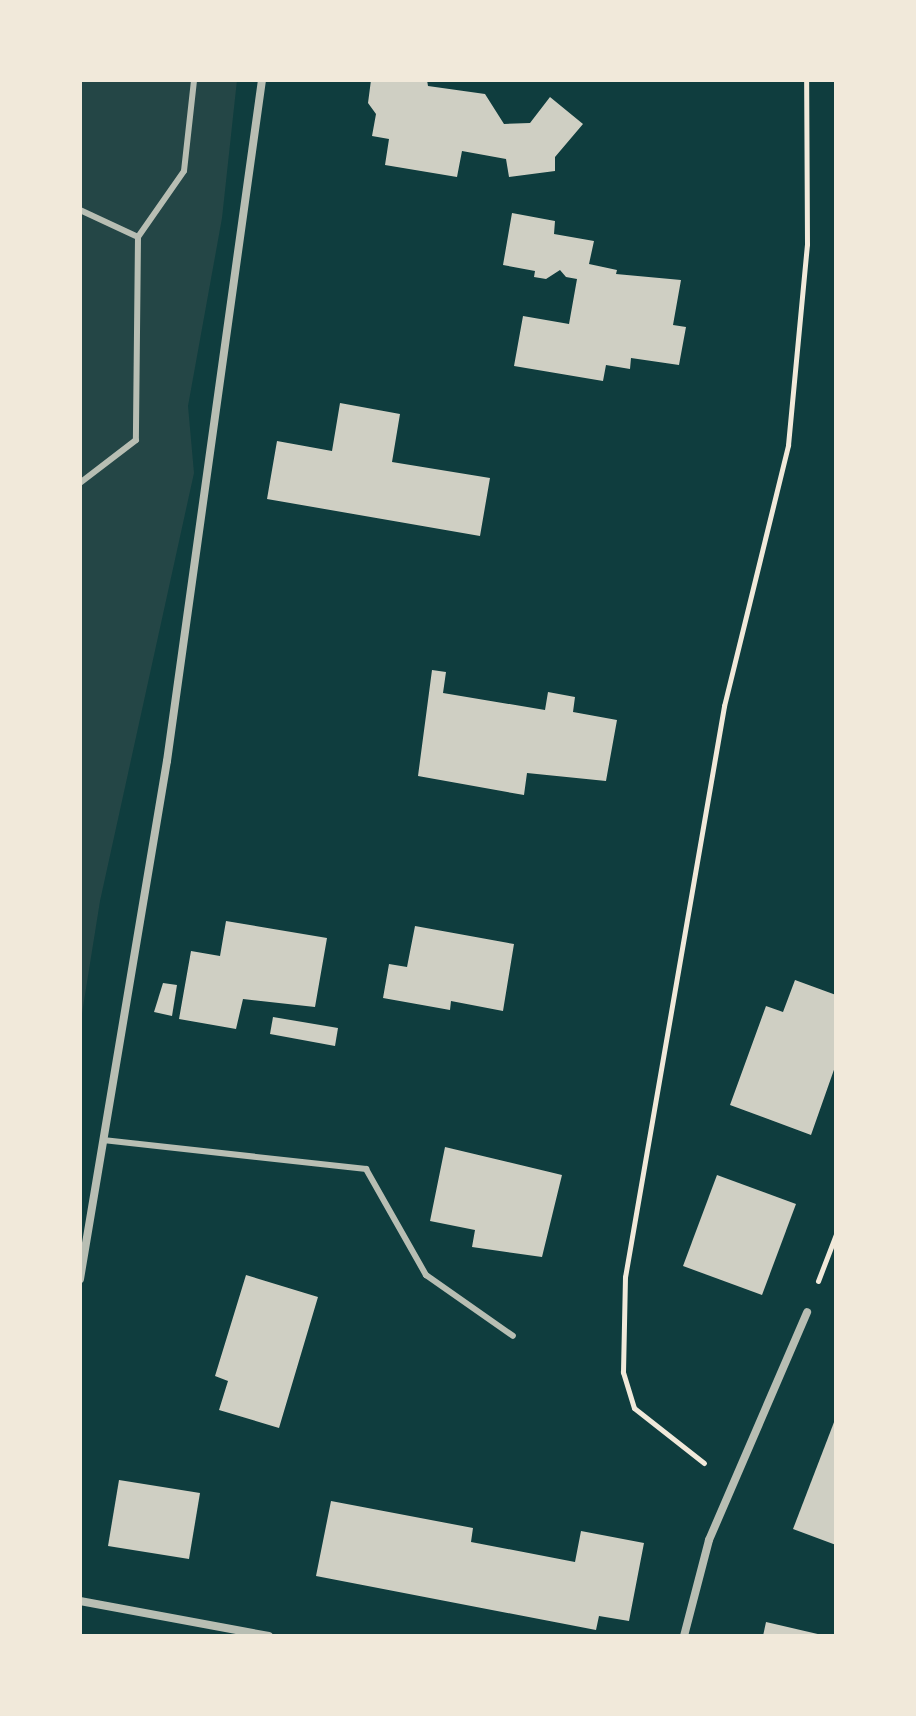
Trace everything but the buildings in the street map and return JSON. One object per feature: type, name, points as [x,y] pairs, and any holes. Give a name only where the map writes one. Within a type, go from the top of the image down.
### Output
[{"type":"street","points":[[80,1279],[167,761],[262,80]]},
{"type":"street","points":[[684,1636],[709,1540],[807,1312]]},
{"type":"street","points":[[80,1601],[269,1636]]},
{"type":"lane","points":[[80,483],[136,440],[138,237],[184,171],[194,80]]},
{"type":"lane","points":[[80,210],[138,237]]},
{"type":"lane","points":[[103,1140],[366,1169],[426,1275],[513,1336]]},
{"type":"path","points":[[731,1483],[634,1408],[623,1372],[625,1277],[724,706],[788,445],[807,244],[806,80]]},
{"type":"path","points":[[807,1312],[836,1234]]},
{"type":"shaded area","points":[[80,80],[237,80],[222,218],[188,406],[194,473],[100,901],[80,1026]]}]
